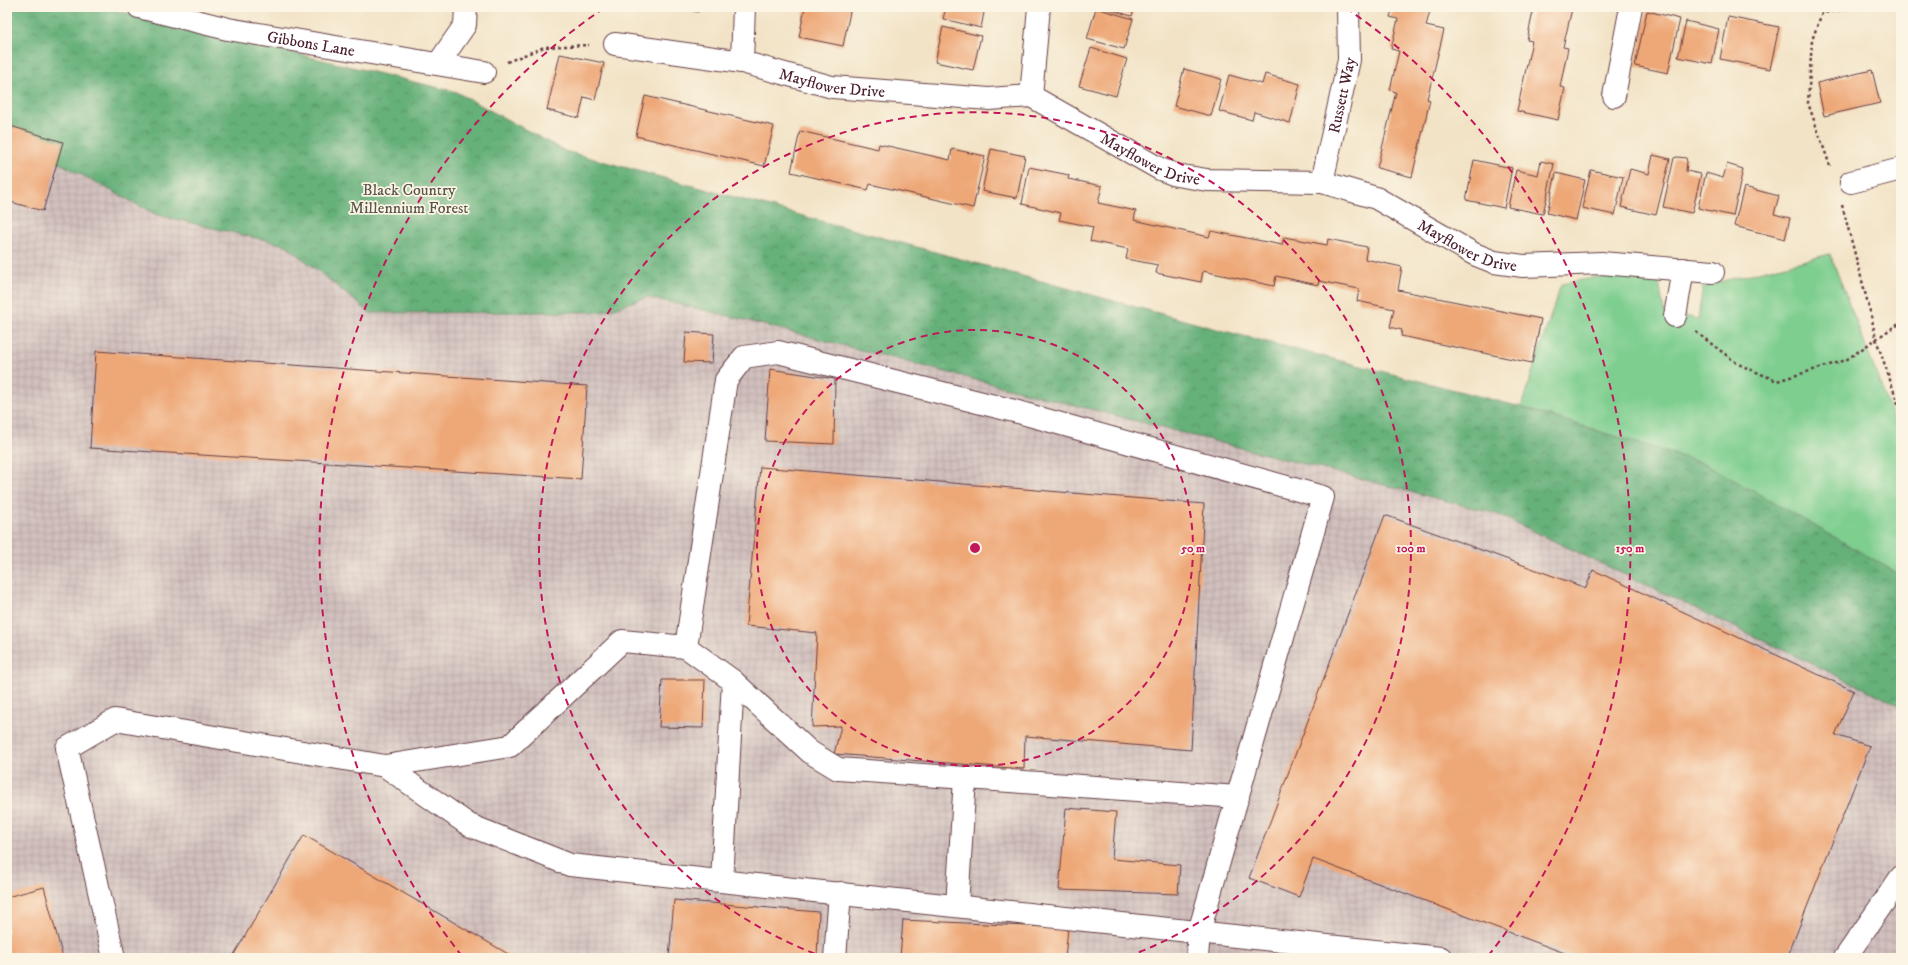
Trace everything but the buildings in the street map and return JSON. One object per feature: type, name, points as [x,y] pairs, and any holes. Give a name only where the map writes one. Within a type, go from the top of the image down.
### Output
[{"type":"street","name":"Gibbons Lane","points":[[140,7],[228,29],[484,72]]},
{"type":"street","points":[[438,64],[465,25],[466,7]]},
{"type":"street","points":[[742,62],[744,7]]},
{"type":"street","points":[[1031,96],[1039,7]]},
{"type":"street","name":"Russett Way","points":[[1322,182],[1349,60],[1348,7]]},
{"type":"street","points":[[1614,96],[1630,7]]},
{"type":"street","name":"Mayflower Drive","points":[[615,44],[742,62],[832,87],[989,99],[1031,96],[1160,169],[1176,175],[1207,180],[1322,182],[1376,198],[1474,254],[1494,262],[1523,266],[1601,263],[1713,272]]},
{"type":"street","points":[[1844,185],[1901,169]]},
{"type":"street","points":[[1675,316],[1683,269]]},
{"type":"street","points":[[686,646],[726,380],[744,357],[778,352],[1018,412],[1323,498],[1200,932],[1197,958]]},
{"type":"street","points":[[114,958],[67,748],[115,720],[385,766],[510,746],[622,642],[686,646],[733,681],[810,752],[838,769],[1238,797]]},
{"type":"street","points":[[722,881],[733,681]]},
{"type":"street","points":[[385,766],[469,825],[570,865],[1441,958]]},
{"type":"street","points":[[957,906],[965,778]]},
{"type":"street","points":[[1845,958],[1901,877]]},
{"type":"street","points":[[835,958],[840,893]]},
{"type":"path","points":[[1822,7],[1822,13],[1812,40],[1808,103],[1844,185],[1876,339],[1901,412]]},
{"type":"path","points":[[1822,13],[1862,7]]},
{"type":"path","points":[[484,72],[544,47],[615,44]]},
{"type":"path","points":[[1675,316],[1738,364],[1777,381],[1846,360],[1895,326],[1901,324]]},
{"type":"shaded area","points":[[7,125],[647,297],[729,316],[1497,514],[1901,706],[1901,958],[7,958]]},
{"type":"green space","name":"Black Country Millennium Forest","points":[[7,7],[102,7],[456,92],[565,151],[1224,331],[1521,407],[1706,464],[1901,575],[1901,706],[1497,514],[729,316],[647,297],[602,312],[370,313],[286,245],[157,215],[7,135]]},
{"type":"green space","points":[[1830,254],[1901,438],[1901,575],[1706,464],[1521,407],[1561,284],[1608,275],[1640,274],[1659,282],[1664,312],[1698,319],[1703,286]]}]
